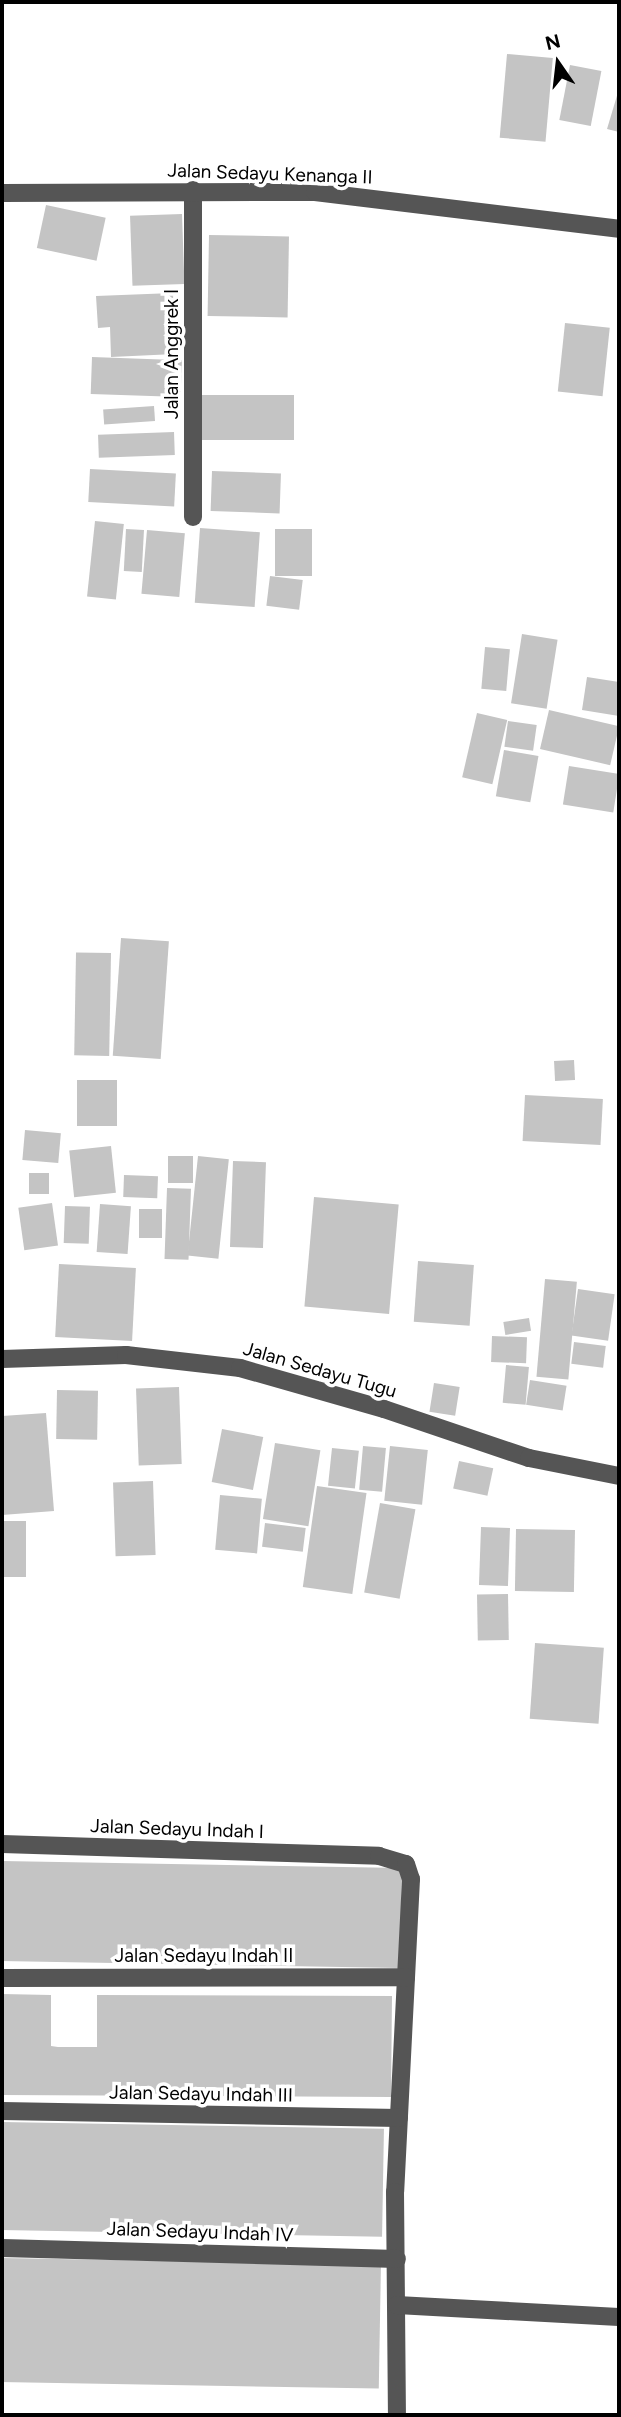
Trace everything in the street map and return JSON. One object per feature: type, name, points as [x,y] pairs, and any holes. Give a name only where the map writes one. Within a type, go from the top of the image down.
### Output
[{"type":"street","name":"Jalan Sedayu Kenanga II","points":[[2,193],[193,190],[314,192],[619,229]]},
{"type":"street","name":"Jalan Anggrek I","points":[[193,190],[193,517]]},
{"type":"street","name":"Jalan Sedayu Tugu","points":[[2,1359],[126,1355],[240,1368],[384,1409],[529,1458],[619,1476]]},
{"type":"street","name":"Jalan Sedayu Indah I","points":[[2,1844],[352,1855],[398,1859],[408,1870],[399,2118],[397,2415]]},
{"type":"street","name":"Jalan Sedayu Indah II","points":[[2,1978],[406,1977]]},
{"type":"street","name":"Jalan Sedayu Indah III","points":[[2,2111],[399,2118]]},
{"type":"street","name":"Jalan Sedayu Indah IV","points":[[2,2248],[397,2259]]},
{"type":"street","points":[[397,2305],[619,2317]]},
{"type":"building","points":[[507,54],[553,58],[546,142],[500,138]]},
{"type":"building","points":[[570,65],[601,71],[591,126],[559,120]]},
{"type":"building","points":[[619,89],[619,132],[607,129]]},
{"type":"building","points":[[46,205],[106,218],[97,261],[37,248]]},
{"type":"building","points":[[182,214],[184,284],[132,286],[130,216]]},
{"type":"building","points":[[209,235],[289,236],[288,317],[208,316]]},
{"type":"building","points":[[173,293],[175,354],[111,357],[110,327],[98,328],[96,296]]},
{"type":"building","points":[[565,323],[610,328],[603,396],[558,392]]},
{"type":"building","points":[[92,357],[182,360],[181,397],[91,394]]},
{"type":"building","points":[[201,395],[294,395],[294,440],[201,440]]},
{"type":"building","points":[[154,406],[155,421],[104,425],[103,410]]},
{"type":"building","points":[[174,432],[175,455],[99,458],[98,435]]},
{"type":"building","points":[[90,469],[176,474],[174,506],[88,502]]},
{"type":"building","points":[[212,471],[281,473],[280,513],[211,511]]},
{"type":"building","points":[[95,521],[124,524],[116,600],[87,597]]},
{"type":"building","points":[[200,528],[260,532],[255,607],[195,603]]},
{"type":"building","points":[[126,529],[144,530],[142,572],[124,571]]},
{"type":"building","points":[[275,529],[312,529],[312,576],[275,576]]},
{"type":"building","points":[[147,530],[185,533],[179,597],[141,594]]},
{"type":"building","points":[[270,576],[303,580],[299,610],[266,606]]},
{"type":"building","points":[[522,634],[558,640],[547,709],[511,703]]},
{"type":"building","points":[[485,647],[510,649],[506,691],[481,689]]},
{"type":"building","points":[[587,677],[619,682],[619,716],[582,710]]},
{"type":"building","points":[[549,710],[619,726],[610,765],[540,749]]},
{"type":"building","points":[[477,713],[507,720],[492,784],[462,777]]},
{"type":"building","points":[[508,721],[537,725],[533,751],[504,747]]},
{"type":"building","points":[[504,750],[538,756],[530,802],[496,796]]},
{"type":"building","points":[[569,766],[619,774],[613,812],[563,805]]},
{"type":"building","points":[[121,938],[169,941],[161,1059],[113,1056]]},
{"type":"building","points":[[76,952],[111,953],[109,1056],[74,1055]]},
{"type":"building","points":[[574,1060],[575,1080],[555,1081],[554,1061]]},
{"type":"building","points":[[77,1080],[117,1080],[117,1126],[77,1126]]},
{"type":"building","points":[[525,1095],[603,1099],[600,1145],[523,1141]]},
{"type":"building","points":[[25,1130],[61,1133],[58,1163],[22,1160]]},
{"type":"building","points":[[111,1146],[116,1193],[74,1197],[69,1150]]},
{"type":"building","points":[[168,1156],[193,1156],[193,1183],[168,1183]]},
{"type":"building","points":[[198,1156],[229,1159],[218,1259],[188,1255]]},
{"type":"building","points":[[233,1161],[266,1162],[263,1248],[230,1247]]},
{"type":"building","points":[[29,1173],[49,1173],[49,1194],[29,1194]]},
{"type":"building","points":[[124,1175],[158,1176],[157,1198],[123,1197]]},
{"type":"building","points":[[167,1188],[191,1189],[189,1260],[165,1259]]},
{"type":"building","points":[[314,1197],[399,1204],[389,1314],[304,1307]]},
{"type":"building","points":[[52,1203],[58,1246],[24,1250],[18,1208]]},
{"type":"building","points":[[100,1204],[131,1206],[128,1254],[97,1252]]},
{"type":"building","points":[[65,1206],[90,1207],[89,1244],[64,1243]]},
{"type":"building","points":[[139,1209],[162,1209],[162,1238],[139,1238]]},
{"type":"building","points":[[418,1261],[474,1265],[470,1326],[414,1322]]},
{"type":"building","points":[[59,1264],[136,1268],[132,1341],[55,1337]]},
{"type":"building","points":[[545,1279],[577,1282],[568,1379],[536,1377]]},
{"type":"building","points":[[578,1289],[615,1294],[608,1341],[571,1336]]},
{"type":"building","points":[[529,1318],[531,1331],[505,1335],[503,1322]]},
{"type":"building","points":[[492,1336],[527,1337],[526,1363],[491,1362]]},
{"type":"building","points":[[574,1342],[606,1346],[603,1368],[571,1364]]},
{"type":"building","points":[[506,1365],[529,1367],[526,1405],[503,1403]]},
{"type":"building","points":[[530,1380],[567,1386],[563,1410],[526,1405]]},
{"type":"building","points":[[434,1383],[460,1387],[455,1416],[429,1412]]},
{"type":"building","points":[[179,1387],[182,1464],[139,1465],[136,1389]]},
{"type":"building","points":[[57,1390],[98,1391],[97,1440],[56,1439]]},
{"type":"building","points":[[46,1413],[54,1511],[2,1515],[2,1416]]},
{"type":"building","points":[[222,1429],[263,1437],[253,1490],[212,1482]]},
{"type":"building","points":[[275,1443],[320,1450],[308,1526],[263,1519]]},
{"type":"building","points":[[363,1446],[386,1448],[382,1492],[359,1490]]},
{"type":"building","points":[[390,1446],[428,1450],[422,1505],[384,1501]]},
{"type":"building","points":[[332,1448],[359,1451],[355,1489],[328,1486]]},
{"type":"building","points":[[459,1461],[493,1468],[487,1496],[453,1488]]},
{"type":"building","points":[[153,1481],[156,1555],[116,1556],[113,1482]]},
{"type":"building","points":[[317,1486],[367,1493],[352,1594],[303,1587]]},
{"type":"building","points":[[220,1495],[262,1499],[257,1553],[215,1550]]},
{"type":"building","points":[[380,1503],[415,1509],[400,1599],[364,1593]]},
{"type":"building","points":[[2,1521],[26,1521],[26,1577],[2,1577]]},
{"type":"building","points":[[265,1523],[306,1528],[303,1552],[262,1547]]},
{"type":"building","points":[[481,1527],[510,1528],[508,1586],[479,1585]]},
{"type":"building","points":[[516,1529],[575,1530],[574,1592],[515,1591]]},
{"type":"building","points":[[508,1594],[509,1640],[478,1641],[477,1595]]},
{"type":"building","points":[[535,1643],[604,1648],[599,1724],[530,1719]]},
{"type":"building","points":[[2,1861],[402,1868],[400,1968],[2,1961]]},
{"type":"building","points":[[2,1994],[51,1995],[51,2046],[58,2047],[97,2047],[97,1995],[392,1996],[391,2097],[2,2095]]},
{"type":"building","points":[[2,2122],[384,2129],[382,2237],[2,2230]]},
{"type":"building","points":[[2,2258],[381,2265],[379,2389],[2,2382]]}]
